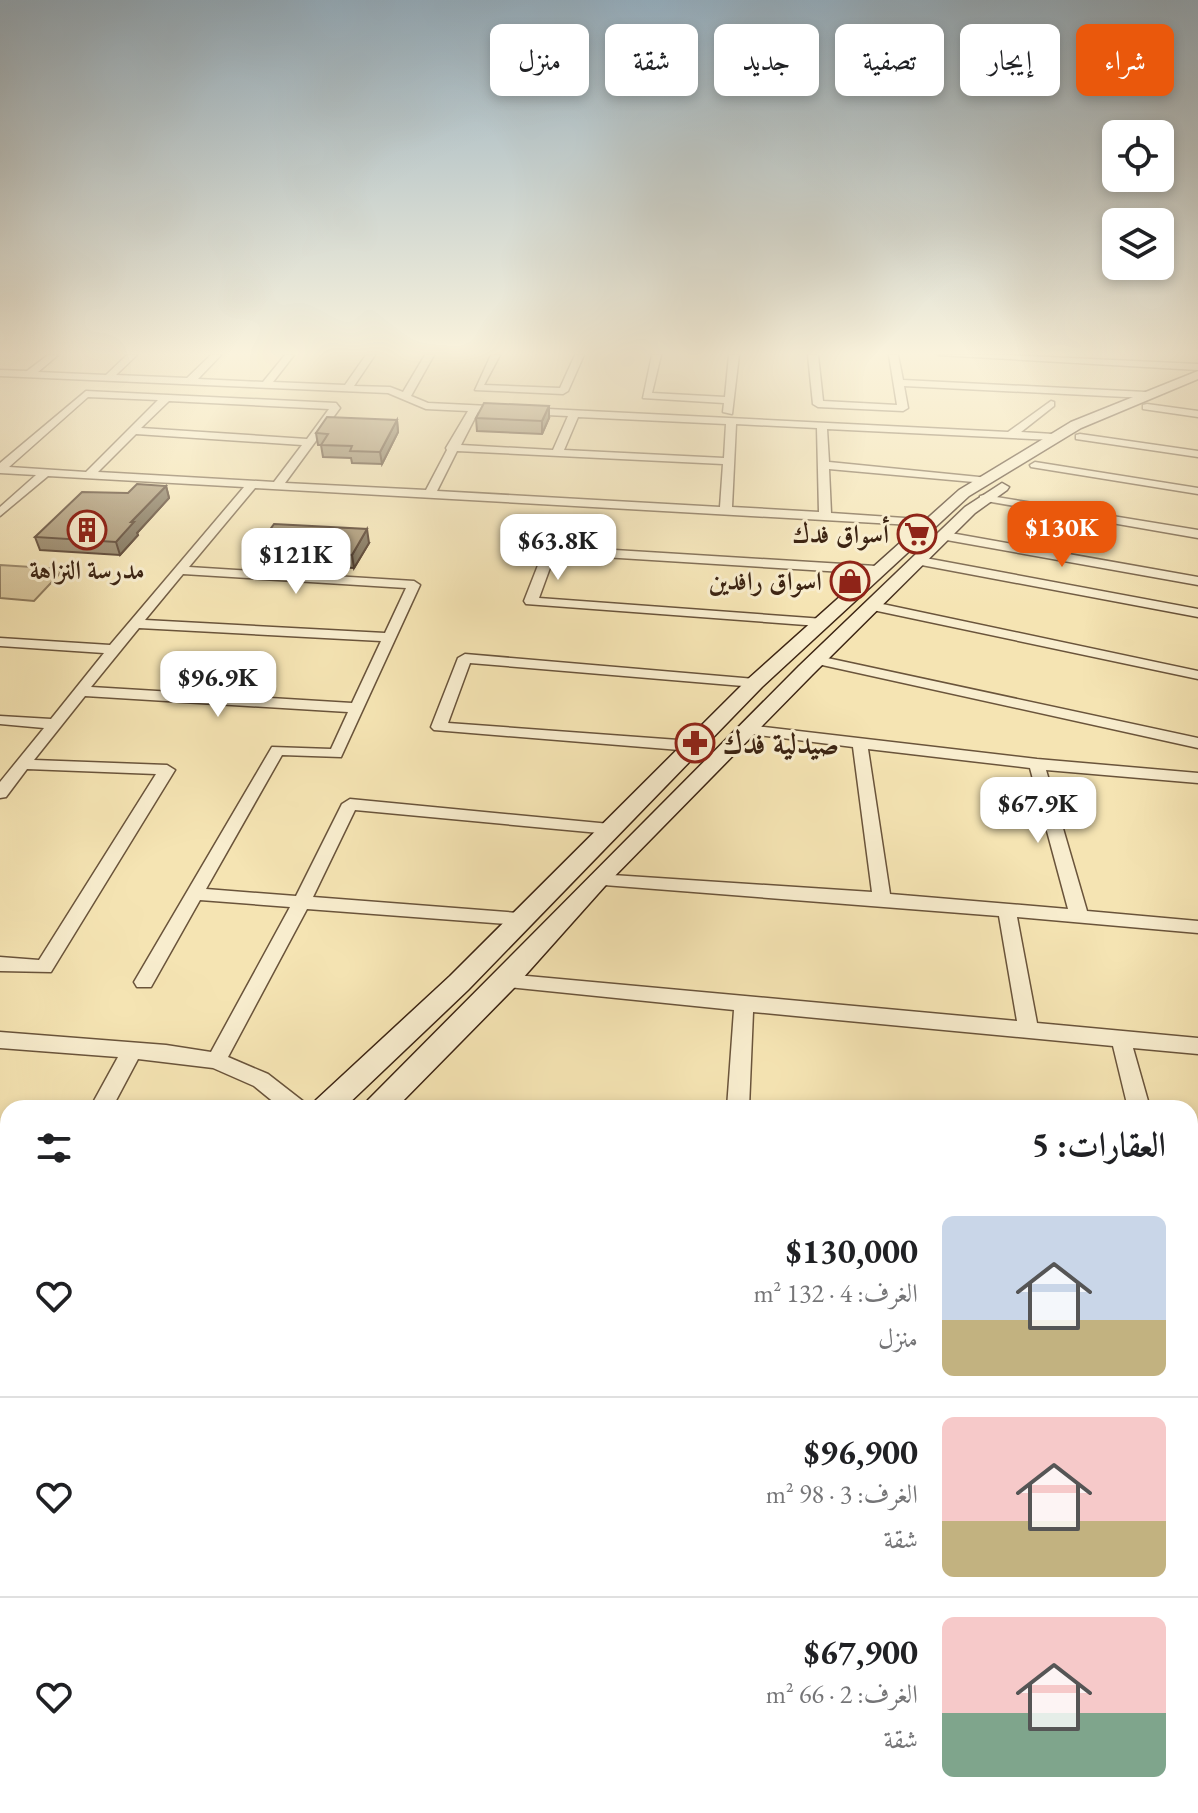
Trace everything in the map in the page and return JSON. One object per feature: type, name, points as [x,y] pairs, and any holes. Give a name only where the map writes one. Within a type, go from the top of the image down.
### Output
[{"type":"main road","points":[[334,1100],[459,983],[519,919],[819,622],[876,570],[937,529],[1050,440]]},
{"type":"main road","points":[[984,489],[1035,465],[1076,440]]},
{"type":"main road","points":[[386,1100],[505,981],[597,880],[920,561],[937,529]]},
{"type":"main road","points":[[779,661],[812,665]]},
{"type":"main road","points":[[361,1074],[384,1100]]},
{"type":"street","points":[[0,469],[34,440]]},
{"type":"street","points":[[89,475],[124,440]]},
{"type":"street","points":[[271,440],[309,442]]},
{"type":"street","points":[[430,493],[456,440]]},
{"type":"street","points":[[557,453],[563,440]]},
{"type":"street","points":[[726,509],[729,440]]},
{"type":"street","points":[[823,440],[825,514]]},
{"type":"street","points":[[1098,440],[1198,454]]},
{"type":"street","points":[[277,485],[309,442]]},
{"type":"street","points":[[451,448],[729,461]]},
{"type":"street","points":[[824,465],[984,489],[1198,534]]},
{"type":"street","points":[[1035,465],[1198,491]]},
{"type":"street","points":[[0,469],[825,514],[937,529],[1198,581]]},
{"type":"street","points":[[0,513],[45,473]]},
{"type":"street","points":[[0,793],[114,649],[252,484]]},
{"type":"street","points":[[819,622],[531,601],[550,550],[876,570]]},
{"type":"street","points":[[920,561],[1198,613]]},
{"type":"street","points":[[144,982],[277,750],[336,754],[414,585],[179,570]]},
{"type":"street","points":[[873,606],[1198,675]]},
{"type":"street","points":[[136,624],[390,637]]},
{"type":"street","points":[[0,642],[114,649]]},
{"type":"street","points":[[692,746],[439,727],[465,658],[755,683]]},
{"type":"street","points":[[812,665],[1198,743]]},
{"type":"street","points":[[81,691],[357,708]]},
{"type":"street","points":[[0,720],[54,724]]},
{"type":"street","points":[[747,730],[1037,764],[1198,778]]},
{"type":"street","points":[[860,745],[882,899]]},
{"type":"street","points":[[0,964],[44,967],[167,770],[23,764]]},
{"type":"street","points":[[1037,764],[1079,915]]},
{"type":"street","points":[[216,1061],[350,804],[610,829]]},
{"type":"street","points":[[597,880],[882,899],[1198,927]]},
{"type":"street","points":[[195,894],[519,919]]},
{"type":"street","points":[[1007,910],[1028,1030]]},
{"type":"street","points":[[505,981],[1198,1046]]},
{"type":"street","points":[[738,1100],[744,1004]]},
{"type":"street","points":[[1121,1039],[1137,1100]]},
{"type":"street","points":[[0,1040],[132,1050],[216,1061],[261,1080],[286,1100]]},
{"type":"street","points":[[105,1100],[132,1050]]},
{"type":"shaded area","points":[[0,565],[64,569],[34,601],[0,598]]},
{"type":"building","points":[[324,440],[387,440],[380,452],[350,451],[352,446],[321,445]]},
{"type":"building","points":[[137,484],[166,486],[116,542],[35,537],[82,492],[128,493]]},
{"type":"building","points":[[274,524],[367,529],[352,555],[256,549]]},
{"type":"place","name":"مدرسة النزاهة","points":[[87,530]]},
{"type":"place","name":"أسواق فدك","points":[[917,534]]},
{"type":"place","name":"اسواق رافدين","points":[[850,581]]},
{"type":"place","name":"صيدلية فدك","points":[[695,743]]}]
